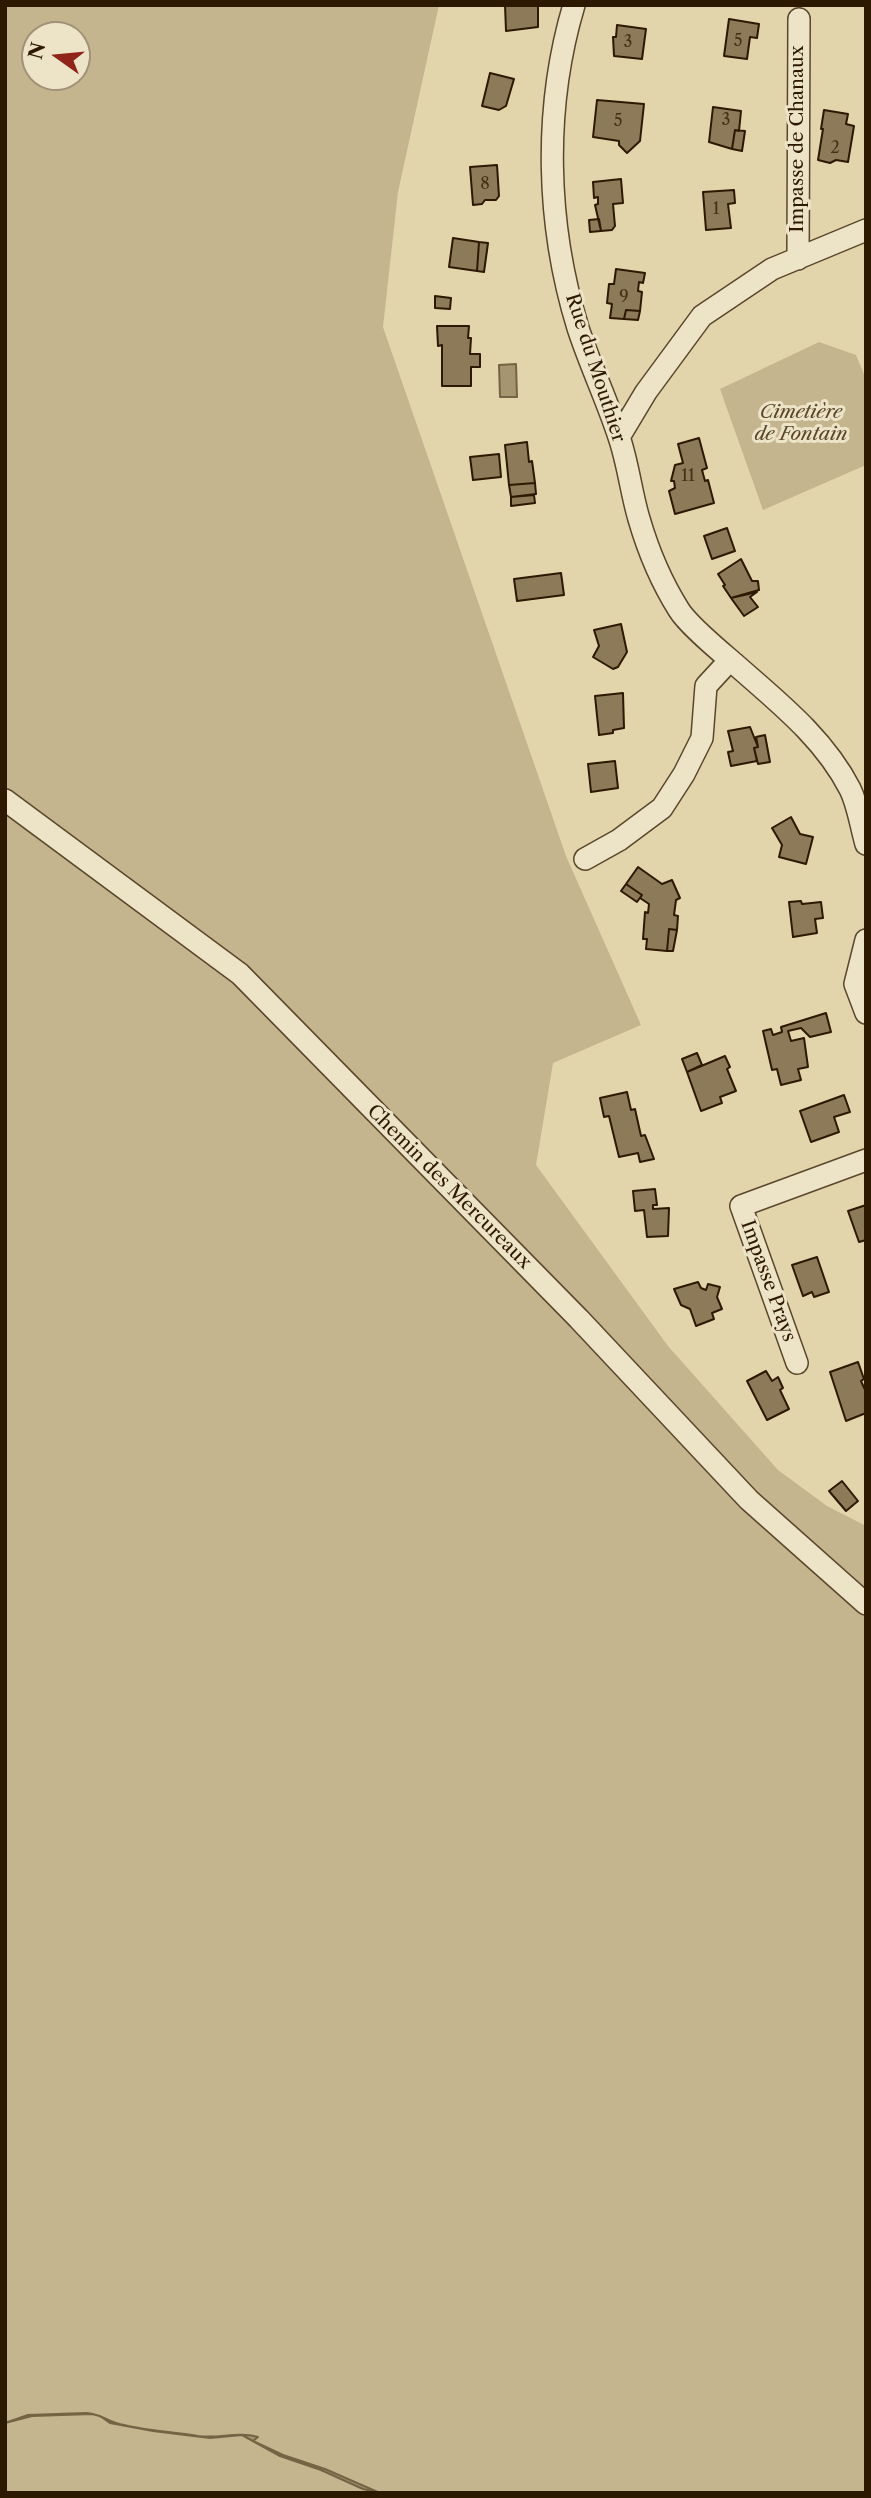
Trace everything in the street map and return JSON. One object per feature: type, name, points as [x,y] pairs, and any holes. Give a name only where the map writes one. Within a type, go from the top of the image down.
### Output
[{"type":"street","name":"Rue du Mouthier","points":[[574,5],[563,41],[556,83],[552,164],[554,216],[577,326],[619,436],[639,519],[656,565],[680,612],[789,711],[824,747],[850,790],[866,845]]},
{"type":"street","name":"Impasse de Chanaux","points":[[797,259],[799,19]]},
{"type":"street","points":[[619,436],[646,392],[702,316],[772,269],[866,230]]},
{"type":"street","points":[[585,859],[619,840],[662,808],[684,774],[702,738],[706,686],[730,660]]},
{"type":"street","name":"Chemin des Mercureaux","points":[[5,800],[240,974],[579,1319],[749,1500],[866,1604]]},
{"type":"street","points":[[866,940],[855,984],[866,1013]]},
{"type":"street","name":"Impasse Prays","points":[[797,1363],[741,1206],[866,1160]]},
{"type":"green space","points":[[5,5],[439,5],[398,192],[383,327],[566,856],[641,1025],[553,1063],[536,1165],[668,1346],[778,1470],[827,1506],[866,1526],[866,2493],[5,2493]]},
{"type":"green space","name":"Cimetière de Fontain","points":[[819,342],[856,355],[866,379],[866,465],[763,510],[720,389]]},
{"type":"shaded area","points":[[516,364],[517,397],[500,397],[499,365]]},
{"type":"shaded area","points":[[86,2413],[99,2416],[32,2416],[5,2423],[28,2415]]},
{"type":"shaded area","points":[[127,2426],[206,2437],[241,2435],[210,2438]]},
{"type":"shaded area","points":[[242,2435],[258,2437],[253,2441],[380,2493],[363,2489],[321,2470],[280,2456]]},
{"type":"building","points":[[505,5],[538,5],[538,27],[506,31]]},
{"type":"building","points":[[729,19],[759,24],[757,38],[750,37],[747,59],[724,56]]},
{"type":"building","points":[[617,25],[646,29],[642,59],[614,56],[613,37],[616,37]]},
{"type":"building","points":[[490,73],[514,79],[506,106],[499,110],[482,106]]},
{"type":"building","points":[[597,100],[644,104],[640,141],[627,153],[619,145],[619,141],[593,137]]},
{"type":"building","points":[[713,107],[741,111],[739,131],[735,130],[732,149],[709,142]]},
{"type":"building","points":[[824,110],[848,114],[846,124],[854,126],[848,162],[836,160],[830,163],[818,160]]},
{"type":"building","points":[[735,130],[745,131],[742,151],[732,149]]},
{"type":"building","points":[[497,165],[499,196],[496,200],[485,200],[482,204],[473,205],[470,167]]},
{"type":"building","points":[[621,179],[623,203],[613,204],[615,226],[612,230],[601,231],[595,205],[598,204],[598,197],[594,198],[593,182]]},
{"type":"building","points":[[734,190],[735,203],[728,204],[731,228],[706,230],[703,192]]},
{"type":"building","points":[[599,219],[601,231],[590,232],[589,220]]},
{"type":"building","points":[[453,238],[479,242],[477,271],[449,267]]},
{"type":"building","points":[[479,242],[488,243],[484,272],[477,271]]},
{"type":"building","points":[[616,269],[645,273],[643,283],[639,282],[638,291],[642,292],[640,311],[626,310],[624,319],[610,318],[612,304],[607,303],[609,284],[614,284]]},
{"type":"building","points":[[435,296],[451,298],[450,309],[435,308]]},
{"type":"building","points":[[626,310],[640,311],[638,320],[624,319]]},
{"type":"building","points":[[437,326],[469,326],[470,354],[480,354],[480,367],[471,367],[471,386],[442,386],[442,345],[438,346]]},
{"type":"building","points":[[699,438],[707,468],[702,470],[705,481],[708,480],[714,503],[675,514],[669,491],[675,488],[674,481],[671,481],[675,465],[683,463],[678,444]]},
{"type":"building","points":[[527,442],[535,483],[509,485],[505,445]]},
{"type":"building","points":[[499,454],[501,477],[473,480],[470,457]]},
{"type":"building","points":[[535,483],[536,494],[511,497],[509,485]]},
{"type":"building","points":[[534,495],[535,503],[511,506],[511,497]]},
{"type":"building","points":[[727,528],[735,551],[712,559],[704,536]]},
{"type":"building","points":[[741,559],[752,581],[758,581],[759,590],[731,598],[718,574]]},
{"type":"building","points":[[561,573],[564,595],[517,601],[514,579]]},
{"type":"building","points":[[757,592],[750,597],[758,607],[744,616],[731,598]]},
{"type":"building","points":[[621,624],[627,652],[618,667],[613,669],[593,657],[599,646],[594,630]]},
{"type":"building","points":[[623,693],[624,728],[599,735],[595,696]]},
{"type":"building","points":[[750,727],[758,747],[754,748],[757,761],[731,766],[728,752],[733,751],[728,731]]},
{"type":"building","points":[[765,735],[770,762],[758,764],[754,748],[758,747],[756,737]]},
{"type":"building","points":[[615,761],[618,788],[591,792],[588,764]]},
{"type":"building","points":[[791,817],[800,834],[813,837],[806,864],[779,857],[782,845],[772,828]]},
{"type":"building","points":[[638,867],[662,884],[672,880],[680,898],[676,900],[674,915],[678,916],[677,930],[669,929],[667,951],[646,949],[647,939],[643,939],[645,912],[648,913],[649,904],[640,898],[642,895],[626,884]]},
{"type":"building","points":[[626,884],[642,895],[637,902],[621,891]]},
{"type":"building","points":[[801,901],[802,904],[821,902],[823,918],[815,919],[817,933],[793,937],[789,902]]},
{"type":"building","points":[[669,929],[677,930],[673,951],[667,951]]},
{"type":"building","points":[[826,1013],[831,1032],[810,1037],[801,1028],[788,1031],[791,1041],[804,1038],[808,1067],[798,1069],[801,1080],[781,1085],[777,1069],[772,1070],[763,1031],[771,1029],[773,1035],[782,1032],[781,1027]]},
{"type":"building","points":[[697,1053],[702,1065],[687,1072],[682,1059]]},
{"type":"building","points":[[725,1056],[736,1091],[720,1097],[722,1103],[701,1111],[687,1072]]},
{"type":"building","points":[[627,1092],[631,1110],[635,1109],[641,1136],[645,1135],[654,1159],[640,1162],[638,1153],[619,1157],[609,1116],[604,1117],[600,1098]]},
{"type":"building","points":[[844,1095],[850,1112],[834,1117],[839,1132],[811,1142],[800,1111]]},
{"type":"building","points":[[655,1189],[657,1205],[653,1205],[653,1209],[669,1208],[668,1236],[647,1237],[644,1210],[635,1211],[633,1191]]},
{"type":"building","points":[[866,1205],[866,1240],[859,1242],[848,1211]]},
{"type":"building","points":[[817,1257],[829,1292],[814,1297],[812,1292],[803,1296],[792,1265]]},
{"type":"building","points":[[698,1282],[701,1288],[706,1290],[708,1284],[720,1287],[717,1297],[722,1309],[712,1313],[714,1319],[696,1326],[690,1309],[681,1305],[674,1289]]},
{"type":"building","points":[[858,1362],[864,1379],[861,1381],[866,1392],[866,1413],[846,1421],[830,1372]]},
{"type":"building","points":[[766,1371],[772,1381],[778,1377],[783,1388],[780,1390],[789,1409],[767,1420],[747,1381]]},
{"type":"building","points":[[842,1481],[858,1501],[846,1511],[829,1491]]}]
